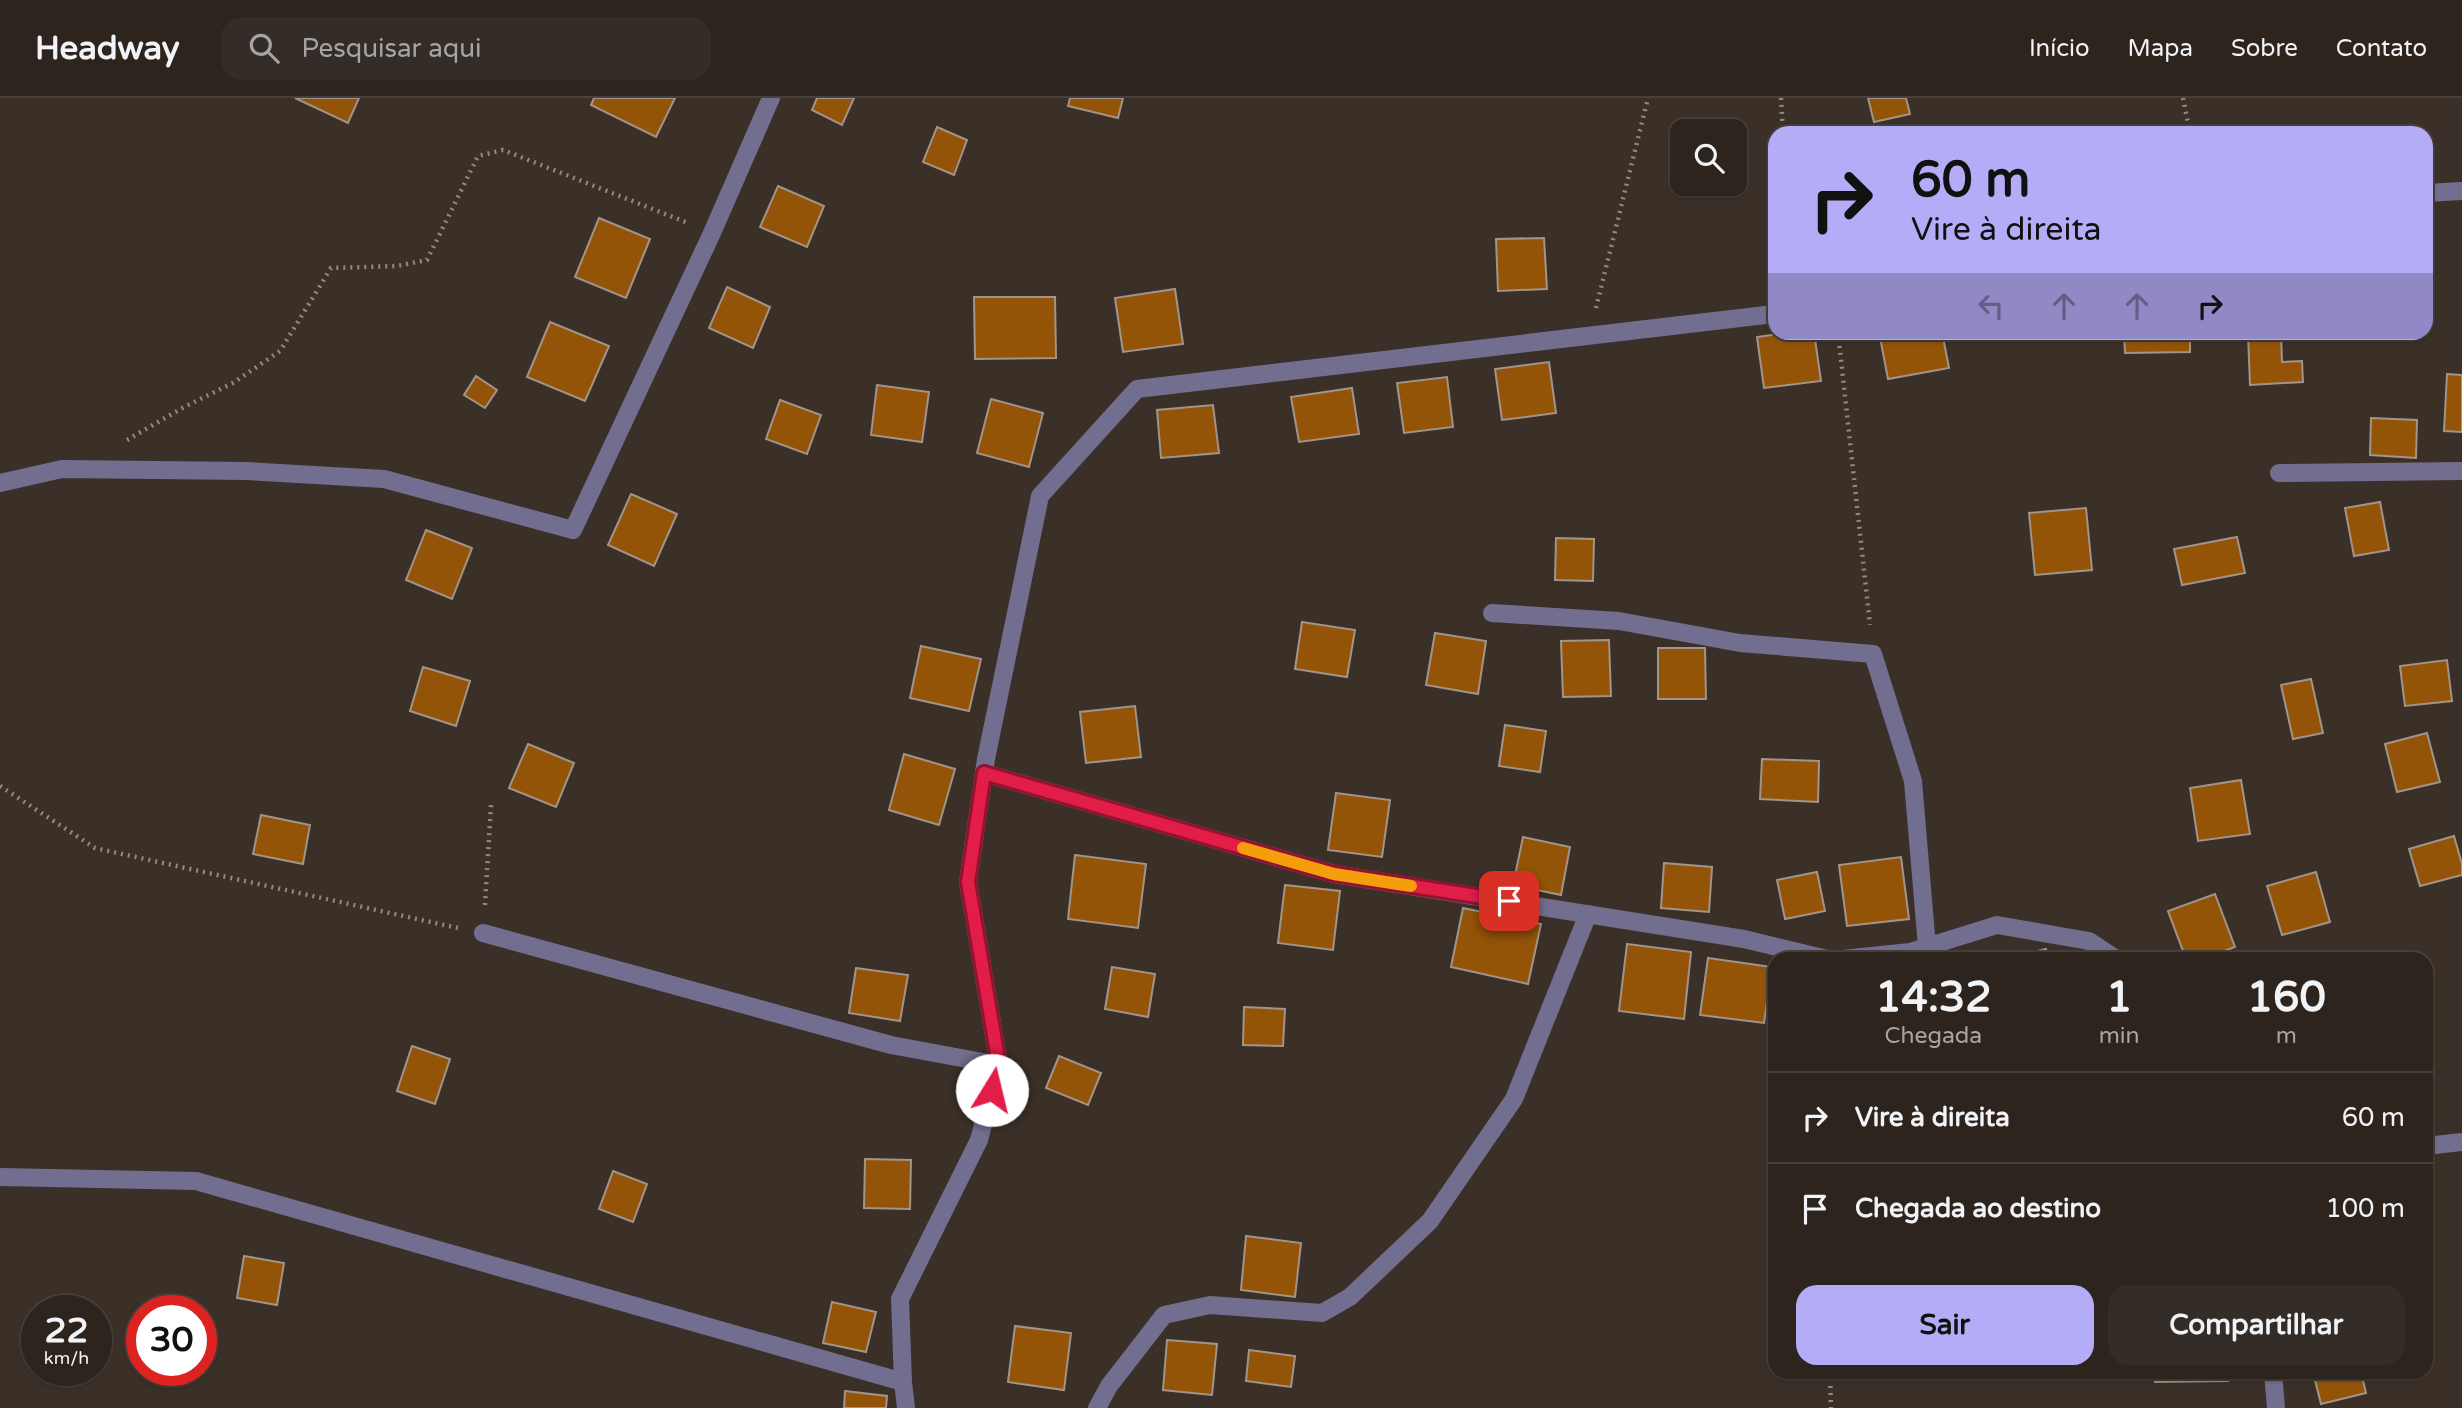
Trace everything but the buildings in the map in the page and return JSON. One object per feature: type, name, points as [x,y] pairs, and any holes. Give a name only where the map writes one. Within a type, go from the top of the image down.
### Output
[{"type":"street","points":[[0,483],[62,469],[247,471],[384,479],[573,530],[712,233],[771,98]]},
{"type":"street","points":[[2433,193],[2462,191]]},
{"type":"street","points":[[906,1408],[900,1299],[979,1140],[999,1065],[968,882],[984,773],[1040,496],[1137,389],[1768,315]]},
{"type":"street","points":[[2279,473],[2462,471]]},
{"type":"street","points":[[1492,613],[1619,621],[1740,643],[1873,654],[1913,781],[1927,947]]},
{"type":"street","points":[[984,773],[1334,874],[1744,939],[1798,952]]},
{"type":"street","points":[[1097,1408],[1109,1386],[1164,1315],[1210,1305],[1322,1313],[1350,1297],[1430,1221],[1514,1099],[1588,914]]},
{"type":"street","points":[[1910,952],[1997,925],[2089,940],[2106,952]]},
{"type":"street","points":[[483,933],[891,1045],[999,1065]]},
{"type":"street","points":[[2433,1145],[2462,1142]]},
{"type":"street","points":[[0,1177],[196,1181],[903,1382]]},
{"type":"street","points":[[2274,1379],[2276,1408]]},
{"type":"path","points":[[1588,338],[1648,98]]},
{"type":"path","points":[[1781,98],[1783,126]]},
{"type":"path","points":[[2183,98],[2189,126]]},
{"type":"path","points":[[123,443],[184,407],[233,383],[280,351],[331,268],[397,266],[428,260],[478,156],[503,149],[712,233]]},
{"type":"path","points":[[1839,340],[1873,654]]},
{"type":"path","points":[[0,786],[95,848],[483,933],[491,805]]},
{"type":"path","points":[[1830,1379],[1831,1408]]},
{"type":"slow traffic","points":[[1243,848],[1334,874],[1411,886]]},
{"type":"route","points":[[992,1090],[999,1065],[968,882],[984,773],[1334,874],[1509,901]]}]
